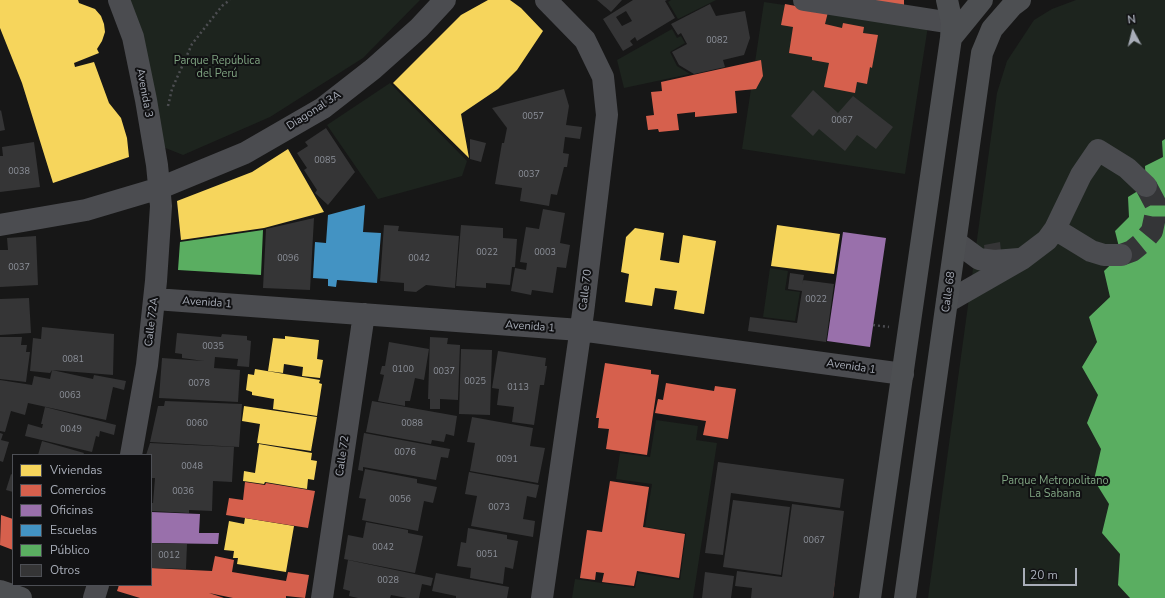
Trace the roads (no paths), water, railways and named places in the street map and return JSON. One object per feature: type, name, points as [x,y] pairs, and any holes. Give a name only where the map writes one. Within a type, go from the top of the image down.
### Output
[{"type":"main road","points":[[870,598],[952,31],[947,0]]},
{"type":"main road","points":[[952,31],[982,0]]},
{"type":"main road","name":"Calle 68","points":[[905,598],[982,53],[992,29],[1012,6],[1020,0]]},
{"type":"main road","points":[[0,591],[21,598]]},
{"type":"street","name":"Avenida 3","points":[[119,0],[133,37],[146,100],[160,188]]},
{"type":"street","name":"Diagonal 3A","points":[[160,188],[245,153],[323,108],[373,69],[419,28],[445,0]]},
{"type":"street","name":"Calle 70","points":[[542,598],[580,330],[607,115],[603,77],[585,40],[546,0]]},
{"type":"street","points":[[804,0],[952,31]]},
{"type":"street","points":[[947,302],[1036,250],[1056,228],[1081,175],[1098,150],[1127,168],[1146,186]]},
{"type":"street","points":[[0,225],[86,210],[160,188]]},
{"type":"street","name":"Calle 72A","points":[[131,454],[147,365],[155,299],[161,206],[160,188]]},
{"type":"street","points":[[1056,228],[1091,250],[1104,255],[1121,255]]},
{"type":"street","points":[[956,242],[979,259],[994,261],[1022,259]]},
{"type":"street","name":"Avenida 1","points":[[155,299],[580,330],[903,374]]},
{"type":"street","name":"Calle 72","points":[[322,598],[364,314]]},
{"type":"street","points":[[94,598],[98,586]]},
{"type":"tunnel","points":[[1121,255],[1132,251],[1143,242],[1152,231],[1155,217],[1155,203],[1146,186]]},
{"type":"park label","name":"Parque República del Perú","points":[[217,67]]},
{"type":"park label","name":"Parque Metropolitano La Sabana","points":[[1055,487]]}]
